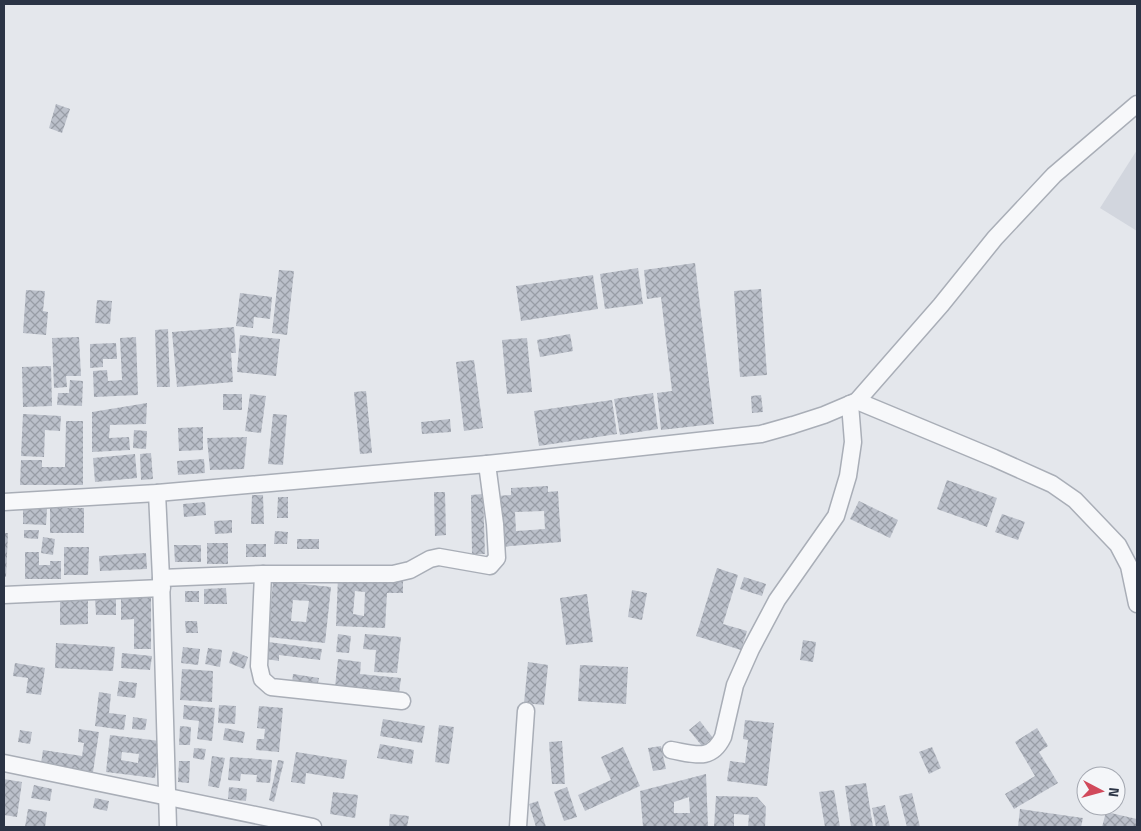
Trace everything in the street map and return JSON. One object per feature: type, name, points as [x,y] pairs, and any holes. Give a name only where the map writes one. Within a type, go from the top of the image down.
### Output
[{"type":"street","points":[[4,502],[157,492],[487,464],[761,434],[793,426],[854,402],[941,305],[995,238],[1054,175],[1137,104]]},
{"type":"street","points":[[854,402],[1010,465],[1052,484],[1075,500],[1118,545],[1129,566],[1137,604]]},
{"type":"street","points":[[670,750],[701,755],[711,753],[719,745],[723,737],[735,685],[751,649],[777,600],[836,516],[848,476],[853,442],[854,402]]},
{"type":"street","points":[[4,594],[263,574],[393,574],[410,570],[430,558],[439,556],[490,566],[497,558],[495,524],[487,464]]},
{"type":"street","points":[[157,492],[162,583],[168,827]]},
{"type":"street","points":[[263,574],[260,666],[262,679],[271,687],[402,701]]},
{"type":"street","points":[[518,827],[526,711]]},
{"type":"street","points":[[4,763],[313,827]]},
{"type":"shaded area","points":[[1137,150],[1137,231],[1100,208]]},
{"type":"building","points":[[56,104],[70,109],[62,133],[49,128]]},
{"type":"building","points":[[695,263],[714,424],[661,430],[657,393],[672,391],[661,297],[647,299],[644,270]]},
{"type":"building","points":[[638,268],[643,304],[605,309],[600,274]]},
{"type":"building","points":[[279,270],[294,271],[287,335],[272,333]]},
{"type":"building","points":[[593,275],[598,309],[521,321],[516,286]]},
{"type":"building","points":[[761,289],[767,375],[740,377],[734,291]]},
{"type":"building","points":[[26,290],[45,291],[43,311],[48,312],[46,335],[23,333]]},
{"type":"building","points":[[240,293],[272,297],[270,319],[254,317],[253,328],[236,326]]},
{"type":"building","points":[[97,300],[112,301],[110,324],[95,323]]},
{"type":"building","points":[[234,327],[236,353],[231,353],[233,382],[177,387],[172,332]]},
{"type":"building","points":[[168,329],[170,387],[157,387],[155,330]]},
{"type":"building","points":[[570,334],[573,351],[540,357],[537,340]]},
{"type":"building","points":[[240,335],[280,339],[276,376],[237,372]]},
{"type":"building","points":[[79,337],[81,376],[66,376],[67,387],[54,388],[52,338]]},
{"type":"building","points":[[136,337],[138,395],[94,397],[93,371],[107,370],[108,381],[122,380],[120,338]]},
{"type":"building","points":[[527,338],[532,392],[507,394],[502,340]]},
{"type":"building","points":[[116,343],[117,359],[103,359],[103,367],[90,368],[90,344]]},
{"type":"building","points":[[474,360],[483,428],[464,431],[456,362]]},
{"type":"building","points":[[51,366],[52,406],[23,407],[22,367]]},
{"type":"building","points":[[70,380],[83,381],[82,406],[57,405],[58,393],[69,393]]},
{"type":"building","points":[[366,391],[372,453],[360,454],[354,392]]},
{"type":"building","points":[[653,393],[658,429],[620,435],[614,399]]},
{"type":"building","points":[[223,394],[242,394],[242,410],[223,410]]},
{"type":"building","points":[[250,394],[266,396],[261,433],[245,431]]},
{"type":"building","points":[[761,395],[763,412],[752,413],[751,396]]},
{"type":"building","points":[[612,400],[617,434],[539,446],[534,411]]},
{"type":"building","points":[[147,403],[146,424],[110,425],[109,438],[129,437],[130,450],[92,452],[92,412]]},
{"type":"building","points":[[23,414],[61,416],[60,431],[45,430],[44,457],[21,456]]},
{"type":"building","points":[[273,414],[287,415],[283,465],[268,464]]},
{"type":"building","points":[[450,419],[451,432],[422,434],[421,422]]},
{"type":"building","points":[[66,421],[83,421],[83,485],[20,485],[21,460],[42,460],[42,467],[65,467]]},
{"type":"building","points":[[203,427],[203,450],[179,451],[178,428]]},
{"type":"building","points":[[134,430],[147,431],[146,449],[133,448]]},
{"type":"building","points":[[247,437],[244,469],[210,470],[207,438]]},
{"type":"building","points":[[151,453],[153,479],[141,480],[140,454]]},
{"type":"building","points":[[135,454],[137,478],[95,482],[93,458]]},
{"type":"building","points":[[204,459],[205,473],[178,475],[177,461]]},
{"type":"building","points":[[947,480],[997,498],[987,527],[937,509]]},
{"type":"building","points":[[548,486],[548,492],[558,491],[561,542],[500,547],[497,496],[511,495],[511,488]],"holes":[[[544,511],[545,529],[516,531],[515,512]]]},
{"type":"building","points":[[434,492],[445,492],[446,535],[435,536]]},
{"type":"building","points":[[483,494],[485,554],[472,554],[471,495]]},
{"type":"building","points":[[252,495],[263,495],[264,524],[251,524]]},
{"type":"building","points":[[278,497],[288,497],[288,518],[277,518]]},
{"type":"building","points":[[859,501],[898,520],[890,538],[850,519]]},
{"type":"building","points":[[205,502],[206,515],[184,517],[183,504]]},
{"type":"building","points":[[23,508],[47,509],[46,525],[23,524]]},
{"type":"building","points":[[50,508],[84,508],[84,533],[50,533]]},
{"type":"building","points":[[1002,514],[1025,522],[1018,540],[995,532]]},
{"type":"building","points":[[232,520],[232,533],[215,534],[214,521]]},
{"type":"building","points":[[24,530],[39,530],[38,539],[24,538]]},
{"type":"building","points":[[275,531],[288,532],[287,544],[274,544]]},
{"type":"building","points":[[4,533],[8,533],[6,577],[4,576]]},
{"type":"building","points":[[43,537],[55,539],[53,555],[41,553]]},
{"type":"building","points":[[297,539],[319,539],[319,549],[297,549]]},
{"type":"building","points":[[207,543],[228,543],[228,564],[207,564]]},
{"type":"building","points":[[246,544],[266,544],[266,557],[246,557]]},
{"type":"building","points":[[174,545],[201,545],[201,562],[175,562]]},
{"type":"building","points":[[64,547],[89,547],[88,575],[64,575]]},
{"type":"building","points":[[25,552],[39,552],[39,565],[50,565],[50,561],[61,561],[61,579],[25,579]]},
{"type":"building","points":[[146,553],[147,569],[100,571],[99,556]]},
{"type":"building","points":[[717,568],[738,575],[723,624],[747,631],[741,650],[696,636]]},
{"type":"building","points":[[338,577],[403,580],[403,593],[387,593],[385,628],[336,626]],"holes":[[[355,591],[365,592],[364,616],[353,614]]]},
{"type":"building","points":[[744,577],[766,584],[762,596],[740,589]]},
{"type":"building","points":[[273,581],[331,587],[325,643],[268,637]],"holes":[[[293,600],[309,601],[306,622],[291,621]]]},
{"type":"building","points":[[226,588],[227,604],[204,604],[204,589]]},
{"type":"building","points":[[632,590],[647,593],[642,620],[628,617]]},
{"type":"building","points":[[185,591],[199,591],[199,602],[185,602]]},
{"type":"building","points":[[587,594],[593,642],[566,645],[560,598]]},
{"type":"building","points":[[121,596],[151,596],[151,649],[134,649],[134,619],[121,620]]},
{"type":"building","points":[[60,598],[88,598],[88,624],[60,625]]},
{"type":"building","points":[[95,598],[116,598],[116,615],[96,615]]},
{"type":"building","points":[[185,621],[197,621],[198,633],[186,633]]},
{"type":"building","points":[[338,634],[351,636],[349,653],[336,652]]},
{"type":"building","points":[[365,634],[401,637],[397,673],[374,672],[376,650],[363,649]]},
{"type":"building","points":[[803,640],[816,642],[813,662],[800,660]]},
{"type":"building","points":[[268,642],[322,649],[320,660],[279,655],[279,661],[266,659]]},
{"type":"building","points":[[56,643],[115,647],[113,671],[55,668]]},
{"type":"building","points":[[183,647],[200,649],[198,665],[181,663]]},
{"type":"building","points":[[208,648],[222,650],[220,667],[205,664]]},
{"type":"building","points":[[233,651],[248,657],[244,669],[229,663]]},
{"type":"building","points":[[122,653],[152,656],[150,670],[121,668]]},
{"type":"building","points":[[338,659],[361,662],[360,674],[401,678],[399,693],[335,687]]},
{"type":"building","points":[[528,662],[548,665],[544,705],[524,703]]},
{"type":"building","points":[[15,663],[45,668],[41,695],[26,693],[28,678],[13,676]]},
{"type":"building","points":[[580,665],[628,667],[626,704],[578,701]]},
{"type":"building","points":[[182,669],[213,671],[212,702],[180,700]]},
{"type":"building","points":[[293,674],[319,678],[317,688],[292,684]]},
{"type":"building","points":[[119,681],[137,683],[135,698],[117,696]]},
{"type":"building","points":[[99,692],[111,694],[109,713],[126,715],[124,730],[95,726]]},
{"type":"building","points":[[184,705],[215,708],[212,741],[197,739],[199,721],[183,719]]},
{"type":"building","points":[[219,705],[236,706],[235,724],[218,723]]},
{"type":"building","points":[[259,706],[283,708],[279,752],[256,750],[257,739],[264,739],[265,729],[257,728]]},
{"type":"building","points":[[133,717],[147,719],[145,730],[132,729]]},
{"type":"building","points":[[383,719],[425,726],[422,743],[380,736]]},
{"type":"building","points":[[745,720],[774,723],[767,786],[727,781],[730,761],[745,763],[748,740],[743,739]]},
{"type":"building","points":[[700,721],[713,738],[702,746],[689,730]]},
{"type":"building","points":[[439,725],[454,727],[449,764],[435,762]]},
{"type":"building","points":[[180,726],[191,727],[190,745],[179,745]]},
{"type":"building","points":[[225,728],[245,732],[243,743],[223,740]]},
{"type":"building","points":[[1037,728],[1048,746],[1039,752],[1058,783],[1014,809],[1005,794],[1035,776],[1015,742]]},
{"type":"building","points":[[79,729],[99,732],[93,772],[41,764],[43,750],[82,756],[84,743],[78,742]]},
{"type":"building","points":[[20,730],[32,732],[30,744],[18,742]]},
{"type":"building","points":[[110,735],[160,741],[155,778],[106,772]],"holes":[[[122,752],[139,754],[138,763],[121,760]]]},
{"type":"building","points":[[562,741],[565,784],[552,784],[549,742]]},
{"type":"building","points":[[380,744],[414,750],[412,764],[377,758]]},
{"type":"building","points":[[661,746],[666,769],[653,771],[648,748]]},
{"type":"building","points":[[623,747],[640,786],[585,811],[578,795],[611,780],[601,757]]},
{"type":"building","points":[[932,747],[941,768],[929,774],[919,752]]},
{"type":"building","points":[[194,748],[206,749],[204,760],[193,758]]},
{"type":"building","points":[[296,752],[347,760],[344,779],[306,773],[305,784],[291,782]]},
{"type":"building","points":[[212,756],[225,758],[219,788],[208,786]]},
{"type":"building","points":[[230,757],[272,760],[270,783],[256,782],[257,775],[241,774],[240,781],[228,780]]},
{"type":"building","points":[[278,760],[284,761],[274,802],[269,800]]},
{"type":"building","points":[[179,761],[190,761],[189,783],[178,782]]},
{"type":"building","points":[[706,774],[708,827],[643,827],[640,791]],"holes":[[[689,797],[690,813],[674,813],[674,802]]]},
{"type":"building","points":[[4,779],[22,782],[17,817],[4,815]]},
{"type":"building","points":[[866,783],[873,827],[851,827],[845,786]]},
{"type":"building","points":[[34,785],[52,789],[50,801],[31,798]]},
{"type":"building","points":[[229,787],[247,789],[246,801],[228,799]]},
{"type":"building","points":[[567,787],[577,817],[564,821],[554,792]]},
{"type":"building","points":[[834,790],[840,827],[825,827],[819,792]]},
{"type":"building","points":[[333,792],[358,795],[355,818],[330,814]]},
{"type":"building","points":[[912,793],[920,827],[907,827],[899,796]]},
{"type":"building","points":[[716,796],[757,797],[766,807],[765,827],[748,827],[749,815],[734,814],[734,827],[714,827]]},
{"type":"building","points":[[95,798],[109,801],[107,811],[93,808]]},
{"type":"building","points":[[538,801],[546,827],[536,827],[529,804]]},
{"type":"building","points":[[885,805],[890,827],[876,827],[872,808]]},
{"type":"building","points":[[28,809],[47,812],[45,827],[25,827]]},
{"type":"building","points":[[1020,809],[1083,818],[1081,827],[1018,827]]},
{"type":"building","points":[[390,814],[409,816],[407,827],[389,827]]},
{"type":"building","points":[[1105,816],[1124,816],[1137,819],[1137,827],[1102,827]]}]
